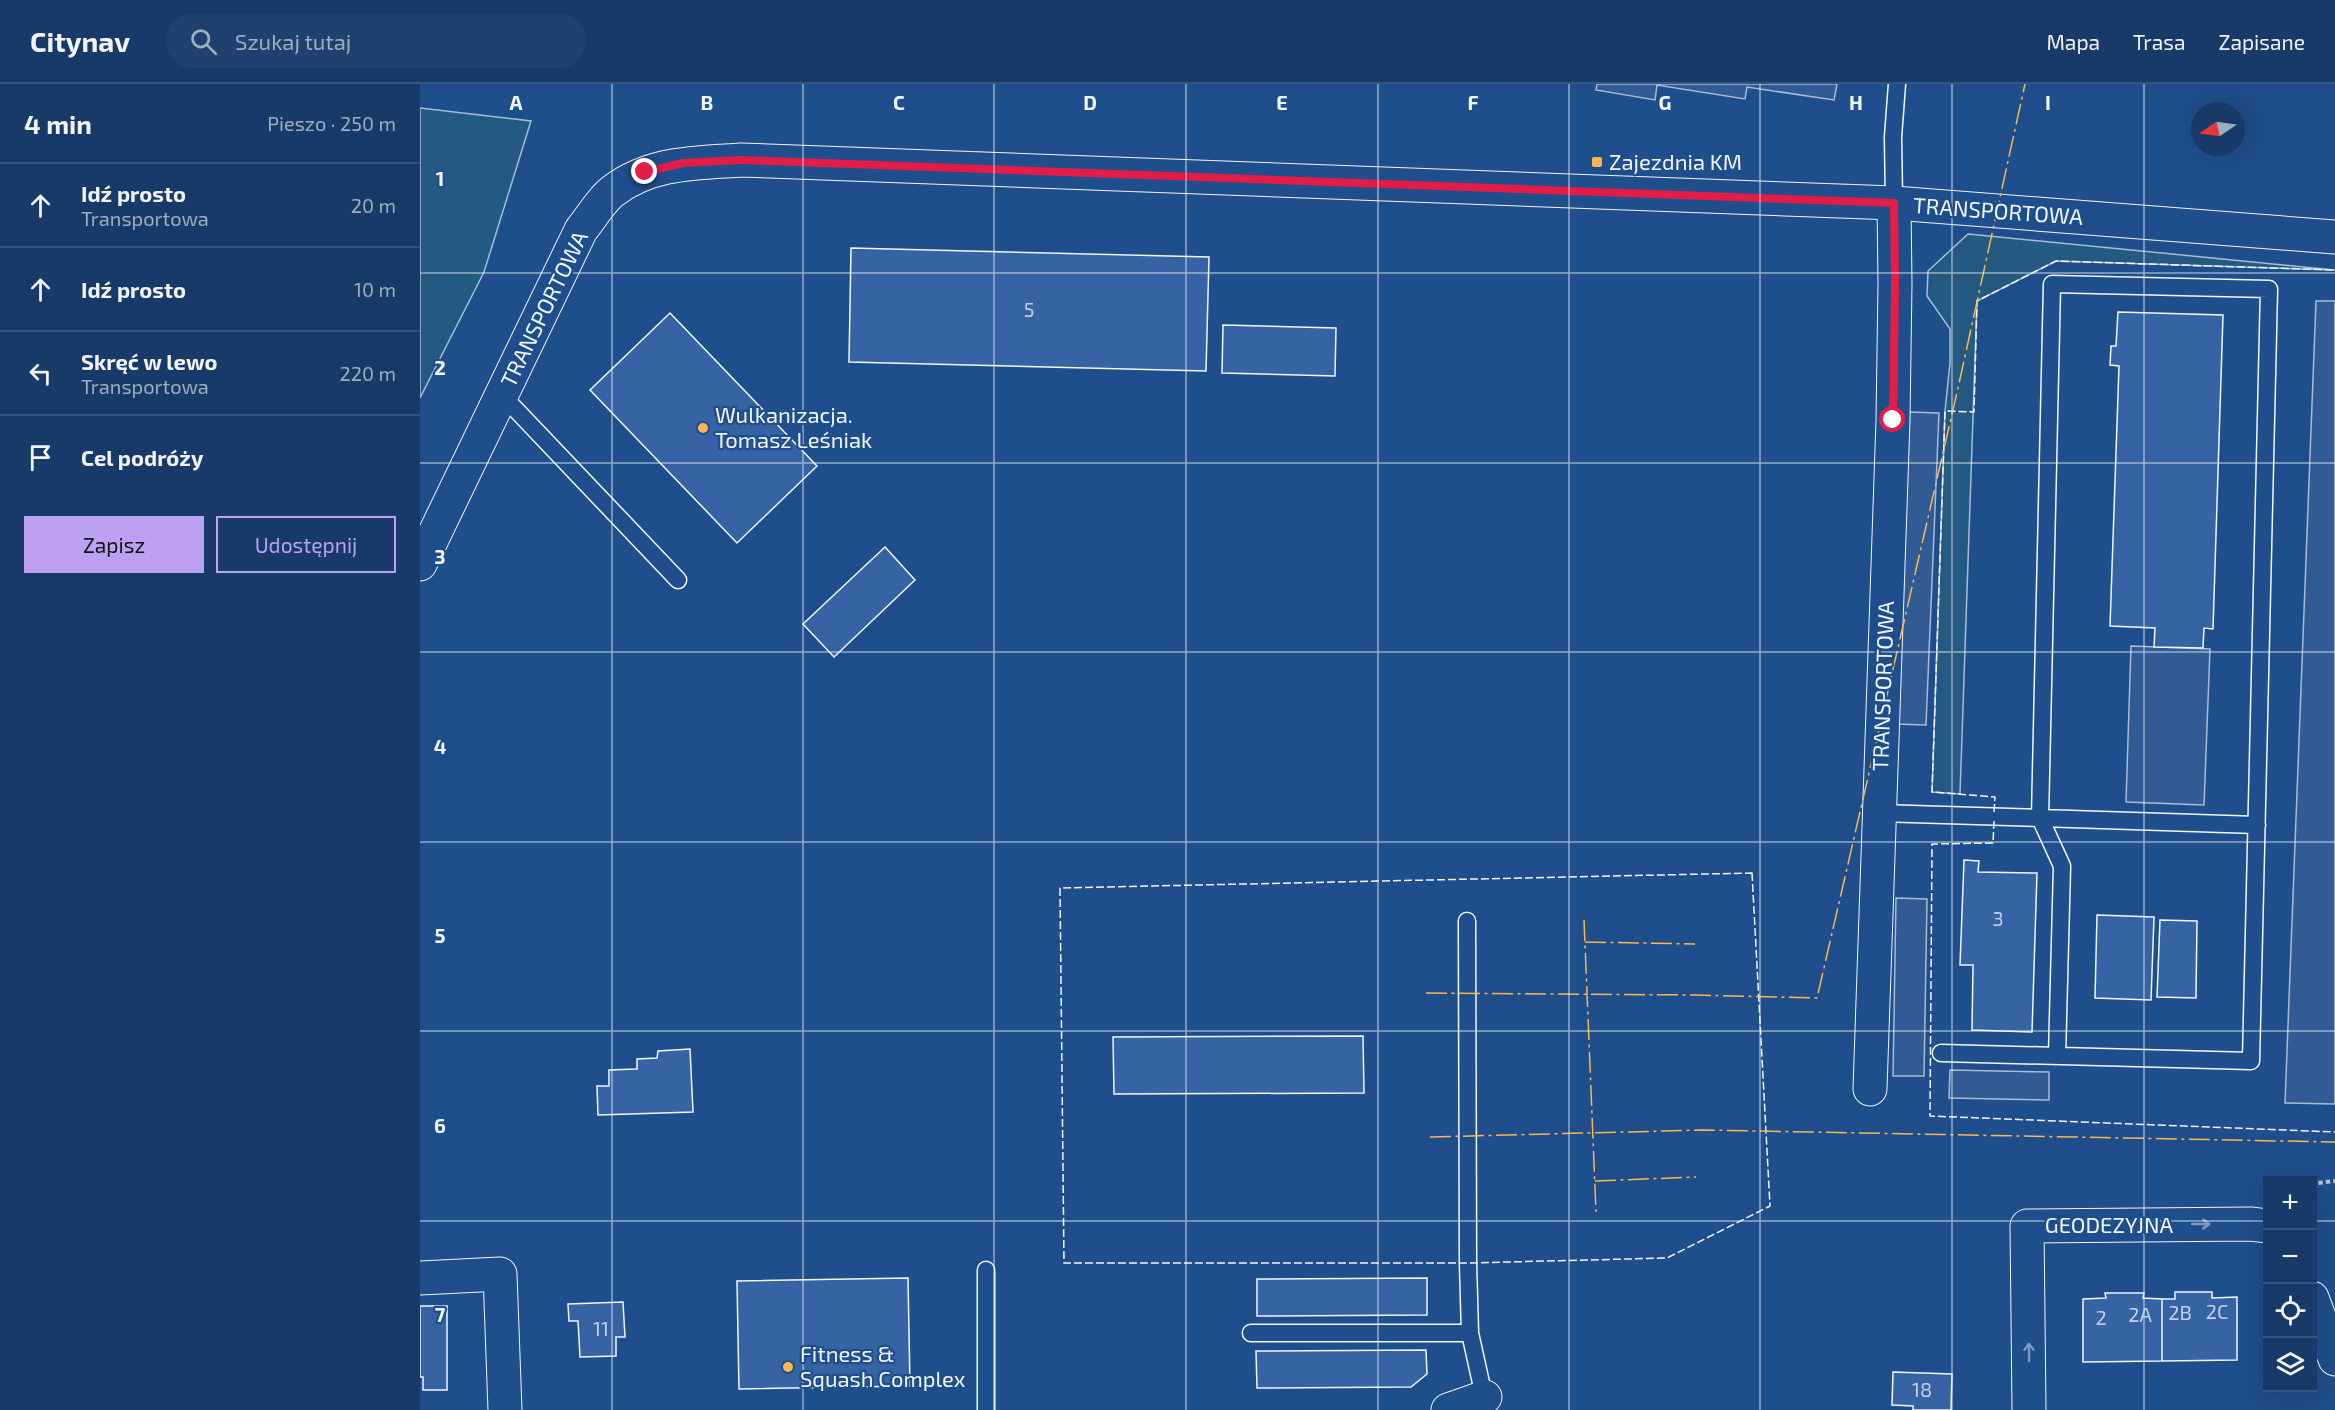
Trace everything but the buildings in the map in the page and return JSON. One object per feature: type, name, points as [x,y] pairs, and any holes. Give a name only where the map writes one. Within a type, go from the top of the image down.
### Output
[{"type":"street","name":"TRANSPORTOWA","points":[[420,564],[580,230],[612,192],[645,172],[683,163],[741,160],[1894,203],[2335,237]]},
{"type":"street","name":"TRANSPORTOWA","points":[[1870,1089],[1893,420],[1894,203]]},
{"type":"street","name":"GEODEZYJNA","points":[[2029,1410],[2027,1226],[2263,1225]]},
{"type":"street","points":[[420,1278],[500,1274],[505,1410]]},
{"type":"street","points":[[2317,1309],[2335,1359]]},
{"type":"street","points":[[1448,1410],[1485,1404]]},
{"type":"lane","points":[[1894,203],[1893,137],[1897,84]]},
{"type":"lane","points":[[1941,1053],[2056,1056],[2252,1061],[2269,289],[2052,284],[2040,818],[2062,866],[2056,1056]]},
{"type":"lane","points":[[502,394],[678,580]]},
{"type":"lane","points":[[1879,813],[2257,825]]},
{"type":"lane","points":[[1467,921],[1470,1333],[1485,1404]]},
{"type":"lane","points":[[986,1270],[986,1410]]},
{"type":"lane","points":[[1251,1333],[1470,1333]]},
{"type":"path","points":[[2317,1184],[2335,1181]]},
{"type":"shaded area","points":[[1597,84],[1837,84],[1834,100],[1747,87],[1745,99],[1657,85],[1655,100],[1596,90]]},
{"type":"shaded area","points":[[420,108],[531,121],[484,272],[420,398]]},
{"type":"shaded area","points":[[1968,234],[2335,270],[2056,261],[1977,301],[1960,794],[1932,792],[1945,411],[1950,363],[1950,329],[1927,296],[1928,271]]},
{"type":"shaded area","points":[[2316,301],[2335,301],[2335,1104],[2285,1103]]},
{"type":"shaded area","points":[[1908,412],[1939,413],[1926,725],[1895,724]]},
{"type":"shaded area","points":[[2131,646],[2210,649],[2204,805],[2126,802]]},
{"type":"shaded area","points":[[1896,898],[1927,899],[1924,1076],[1893,1076]]},
{"type":"shaded area","points":[[1950,1070],[2049,1072],[2049,1100],[1949,1098]]},
{"type":"fence","points":[[1994,812],[1995,797],[1932,792],[1945,411],[1974,412],[1977,301],[2056,261],[2335,270]]},
{"type":"fence","points":[[1994,821],[1993,843],[1932,844],[1930,1116],[2335,1132]]},
{"type":"fence","points":[[1752,873],[1770,1206],[1667,1258],[1468,1263],[1064,1263],[1060,888],[1752,873]]},
{"type":"power","points":[[1426,993],[1817,998],[1958,388],[2025,84]]},
{"type":"power","points":[[1584,920],[1596,1212]]},
{"type":"power","points":[[1585,942],[1695,944]]},
{"type":"power","points":[[1430,1137],[1703,1130],[2335,1142]]},
{"type":"power","points":[[1595,1181],[1696,1177]]},
{"type":"place","name":"Zajezdnia KM","points":[[1597,162]]},
{"type":"place","name":"Wulkanizacja. Tomasz Leśniak","points":[[703,428]]},
{"type":"place","name":"Fitness & Squash Complex","points":[[788,1367]]},
{"type":"route","points":[[645,172],[683,163],[741,160],[1894,203],[1893,420]]}]
